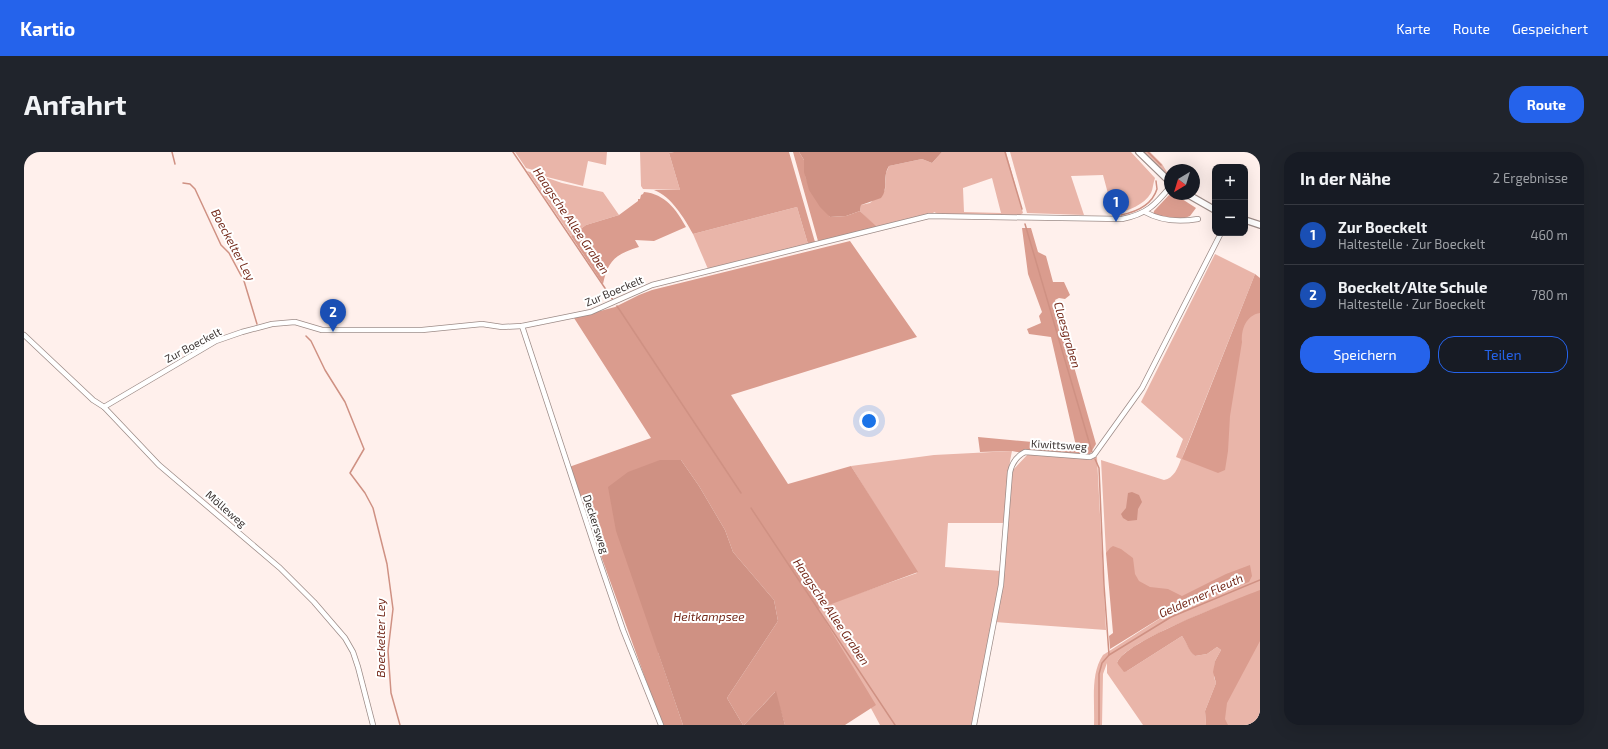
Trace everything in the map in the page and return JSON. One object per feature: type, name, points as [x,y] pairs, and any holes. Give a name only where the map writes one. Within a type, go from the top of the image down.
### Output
[{"type":"street","points":[[1139,152],[1164,176]]},
{"type":"street","name":"Zur Boeckelt","points":[[104,407],[216,341],[272,324],[295,322],[322,330],[422,330],[482,324],[502,327],[522,326],[591,312],[652,285],[929,216],[1117,219],[1133,217],[1145,212],[1154,206],[1164,194]]},
{"type":"street","points":[[1198,200],[1212,208]]},
{"type":"street","points":[[1145,212],[1154,217],[1170,220],[1186,221],[1198,219]]},
{"type":"street","points":[[1248,221],[1260,225]]},
{"type":"street","name":"Kiwittsweg","points":[[974,725],[1001,585],[1010,472],[1012,465],[1025,452],[1090,457],[1094,455],[1142,388],[1219,236]]},
{"type":"street","name":"Deckersweg","points":[[522,326],[623,630],[661,725]]},
{"type":"street","name":"Mölleweg","points":[[24,335],[93,400],[104,407],[159,465],[280,568],[314,602],[345,638],[353,652],[373,725]]},
{"type":"shaded area","points":[[515,152],[607,152],[606,165],[588,161],[583,186],[547,177],[526,168]]},
{"type":"shaded area","points":[[640,152],[674,152],[669,153],[680,190],[643,189],[641,186]]},
{"type":"shaded area","points":[[789,152],[815,242],[808,244],[797,207],[693,234],[672,203],[654,190],[680,190],[669,153]]},
{"type":"shaded area","points":[[793,152],[799,152],[804,160],[806,179],[830,217],[846,216],[860,211],[877,227],[818,241]]},
{"type":"shaded area","points":[[942,152],[1006,152],[1023,213],[1020,215],[938,214],[934,212],[932,215],[827,239],[876,227],[860,211],[861,205],[870,203],[885,190],[886,173],[889,166],[922,159],[932,163]],"holes":[[[992,178],[1001,213],[964,212],[963,188]]]},
{"type":"shaded area","points":[[1010,152],[1131,152],[1155,178],[1151,193],[1144,201],[1131,209],[1116,213],[1114,216],[1103,175],[1071,176],[1084,215],[1027,213]]},
{"type":"shaded area","points":[[1143,152],[1150,152],[1162,164],[1164,171]]},
{"type":"shaded area","points":[[527,171],[562,183],[603,192],[619,215],[586,225],[571,236]]},
{"type":"shaded area","points":[[644,192],[651,193],[664,199],[678,214],[686,227],[654,241],[635,240],[639,247],[624,252],[614,259],[608,269],[603,284],[571,236],[586,225],[619,215],[638,201]]},
{"type":"shaded area","points":[[1164,200],[1184,200],[1196,208],[1190,216],[1182,219],[1153,215],[1154,211]]},
{"type":"shaded area","points":[[797,207],[808,244],[708,269],[693,234]]},
{"type":"shaded area","points":[[1022,228],[1031,228],[1038,252],[1046,256],[1053,282],[1064,282],[1070,295],[1065,299],[1059,298],[1055,300],[1096,444],[1090,454],[1081,455],[1012,451],[980,452],[978,437],[1076,446],[1051,337],[1029,334],[1027,329],[1041,323],[1039,316],[1042,312],[1028,274]]},
{"type":"shaded area","points":[[850,241],[917,337],[731,395],[788,484],[851,466],[918,572],[818,609],[876,705],[845,725],[785,725],[775,692],[743,725],[727,698],[778,621],[774,600],[733,552],[725,530],[699,486],[681,460],[658,652],[683,725],[662,725],[569,467],[651,438],[574,318],[615,307],[652,290]]},
{"type":"shaded area","points":[[1215,254],[1255,274],[1182,458],[1246,312],[1260,309],[1260,725],[1219,725],[1241,598],[1173,626],[1136,645],[1123,655],[1117,663],[1127,671],[1182,636],[1195,656],[1207,654],[1217,647],[1221,650],[1215,661],[1214,677],[1216,683],[1205,711],[1206,725],[1143,725],[1107,673],[1107,663],[1103,674],[1102,725],[1094,725],[1094,688],[1096,671],[1103,655],[1170,612],[1237,586],[1131,623],[1106,553],[1101,460],[1164,480],[1173,475],[1180,462],[1181,459],[1176,457],[1183,439],[1141,402]]},
{"type":"shaded area","points":[[1255,274],[1260,278],[1260,313],[1255,314],[1248,320],[1242,333],[1242,342],[1230,416],[1228,451],[1225,470],[1218,473],[1182,459]]},
{"type":"shaded area","points":[[1012,451],[1005,523],[948,523],[945,567],[1002,571],[974,725],[880,725],[817,608],[917,573],[851,466],[934,455]]},
{"type":"shaded area","points":[[1029,453],[1097,457],[1106,630],[995,622],[1012,471]]},
{"type":"shaded area","points":[[1113,546],[1121,549],[1133,558],[1135,574],[1139,581],[1150,587],[1168,589],[1182,596],[1226,574],[1250,565],[1252,576],[1249,582],[1170,612],[1110,649],[1109,636],[1113,633],[1106,553]]},
{"type":"shaded area","points":[[1260,590],[1260,641],[1227,703],[1225,719],[1228,725],[1206,725],[1205,711],[1216,683],[1213,672],[1215,661],[1221,650],[1217,647],[1207,654],[1195,656],[1182,636],[1127,671],[1124,672],[1117,663],[1124,654],[1159,633]]},
{"type":"water","points":[[799,152],[942,152],[932,163],[922,159],[889,166],[886,174],[885,191],[881,198],[861,205],[860,211],[846,216],[830,217],[820,207],[809,190],[804,172],[804,160]]},
{"type":"water","name":"Heitkampsee","points":[[660,460],[681,460],[699,486],[725,530],[733,552],[774,600],[778,621],[727,698],[743,725],[683,725],[616,531],[608,487],[628,472]]},
{"type":"water","points":[[1132,492],[1139,495],[1142,502],[1138,509],[1137,520],[1128,521],[1123,518],[1121,514],[1126,508],[1128,493]]},
{"type":"water","points":[[776,691],[785,725],[744,725]]},
{"type":"waterway","name":"Boeckelter Ley","points":[[172,152],[175,164]]},
{"type":"waterway","name":"Haagsche Allee Graben","points":[[513,152],[613,300]]},
{"type":"waterway","name":"Claesgraben","points":[[1005,152],[1022,209]]},
{"type":"waterway","points":[[1148,152],[1161,165]]},
{"type":"waterway","points":[[1121,215],[1143,207],[1155,195],[1157,189],[1156,181]]},
{"type":"waterway","name":"Boeckelter Ley","points":[[183,183],[190,184],[195,189],[221,245],[229,253],[244,281],[257,324]]},
{"type":"waterway","name":"Claesgraben","points":[[1025,224],[1092,452]]},
{"type":"waterway","name":"Haagsche Allee Graben","points":[[617,306],[741,493]]},
{"type":"waterway","name":"Boeckelter Ley","points":[[306,336],[311,341],[325,370],[345,402],[364,449],[350,473],[365,493],[373,508],[387,564],[393,609],[388,651],[391,693],[400,725]]},
{"type":"waterway","name":"Claesgraben","points":[[1095,459],[1099,468],[1104,585],[1109,655]]},
{"type":"waterway","name":"Haagsche Allee Graben","points":[[751,508],[895,725]]},
{"type":"waterway","name":"Gelderner Fleuth","points":[[1099,725],[1099,674],[1102,663],[1109,655],[1171,617],[1260,580]]},
{"type":"place","name":"Zur Boeckelt","points":[[1116,222]]},
{"type":"place","name":"Boeckelt/Alte Schule","points":[[333,332]]}]
